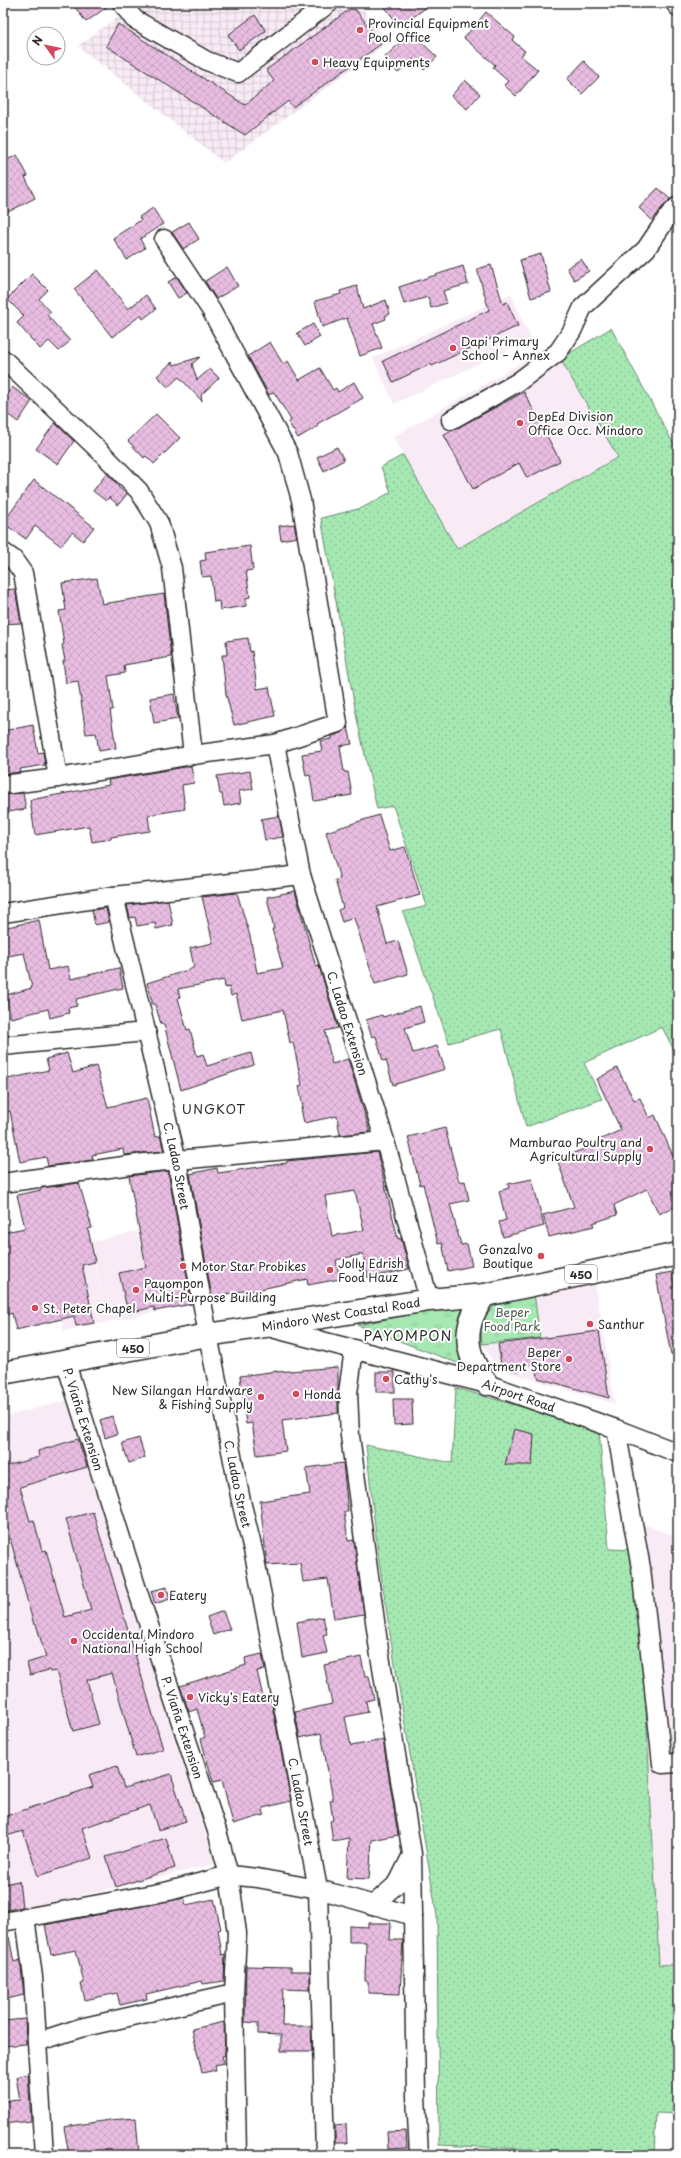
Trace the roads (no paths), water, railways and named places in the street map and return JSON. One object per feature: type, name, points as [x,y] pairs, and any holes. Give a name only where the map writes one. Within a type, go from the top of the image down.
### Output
[{"type":"main road","name":"Mindoro West Coastal Road","points":[[3,1372],[208,1334],[429,1300],[485,1295],[678,1254]]},
{"type":"main road","points":[[485,1295],[471,1318],[468,1335],[468,1348],[475,1368],[488,1384]]},
{"type":"street","points":[[122,3],[134,19],[207,61],[238,73],[320,6]]},
{"type":"street","points":[[675,3],[678,7]]},
{"type":"street","points":[[451,420],[518,382],[558,352],[572,331],[583,307],[646,249],[669,215],[678,206]]},
{"type":"street","points":[[3,785],[58,778],[193,755],[275,744],[338,722],[301,500],[288,453],[211,310],[164,239]]},
{"type":"street","points":[[3,359],[104,455],[139,491],[159,523],[172,568],[193,755]]},
{"type":"street","points":[[3,552],[13,559],[23,573],[58,778]]},
{"type":"street","name":"C. Ladao Extension","points":[[275,744],[301,875],[385,1140],[429,1300]]},
{"type":"street","points":[[3,913],[114,896],[301,875]]},
{"type":"street","name":"C. Ladao Street","points":[[114,896],[145,1032],[177,1161],[208,1334],[241,1501],[254,1554],[318,1889],[325,2155]]},
{"type":"street","points":[[3,1046],[145,1032]]},
{"type":"street","points":[[3,1183],[145,1164],[385,1140]]},
{"type":"street","name":"Airport Road","points":[[264,1326],[488,1384],[616,1429],[678,1453]]},
{"type":"street","points":[[354,1349],[348,1393],[350,1436],[378,1643],[412,1854],[416,2096],[419,2155]]},
{"type":"street","name":"P. Viaña Extension","points":[[65,1360],[136,1586],[217,1830],[229,1875],[237,1933],[234,1993],[237,2155]]},
{"type":"street","points":[[616,1429],[642,1568],[662,1764],[678,1763]]},
{"type":"street","points":[[372,1906],[398,1883],[412,1854]]},
{"type":"street","points":[[3,1922],[169,1891],[229,1875],[257,1878],[318,1889],[372,1906],[413,1916]]},
{"type":"street","points":[[25,1917],[33,1977],[44,2155]]},
{"type":"street","points":[[37,2042],[80,2028],[234,1993]]},
{"type":"place","name":"Provincial Equipment Pool Office","points":[[360,30]]},
{"type":"place","name":"Heavy Equipments","points":[[315,62]]},
{"type":"place","name":"Dapi Primary School – Annex","points":[[453,348]]},
{"type":"place","name":"DepEd Division Office Occ. Mindoro","points":[[520,423]]},
{"type":"place","name":"Mamburao Poultry and Agricultural Supply","points":[[650,1149]]},
{"type":"place","name":"Gonzalvo Boutique","points":[[541,1256]]},
{"type":"place","name":"Motor Star Probikes","points":[[183,1266]]},
{"type":"place","name":"Jolly Edrish Food Hauz","points":[[330,1270]]},
{"type":"place","name":"Payompon Multi-Purpose Building","points":[[136,1290]]},
{"type":"place","name":"St. Peter Chapel","points":[[35,1308]]},
{"type":"place","name":"Santhur","points":[[590,1324]]},
{"type":"place","name":"Beper Department Store","points":[[569,1359]]},
{"type":"place","name":"Cathy's","points":[[386,1379]]},
{"type":"place","name":"Honda","points":[[296,1394]]},
{"type":"place","name":"New Silangan Hardware & Fishing Supply","points":[[261,1397]]},
{"type":"place","name":"Eatery","points":[[161,1595]]},
{"type":"place","name":"Occidental Mindoro National High School","points":[[74,1641]]},
{"type":"place","name":"Vicky's Eatery","points":[[190,1697]]},
{"type":"district","name":"UNGKOT","points":[[214,1108]]},
{"type":"district","name":"PAYOMPON","points":[[408,1335]]},
{"type":"park label","name":"Beper Food Park","points":[[512,1319]]}]
